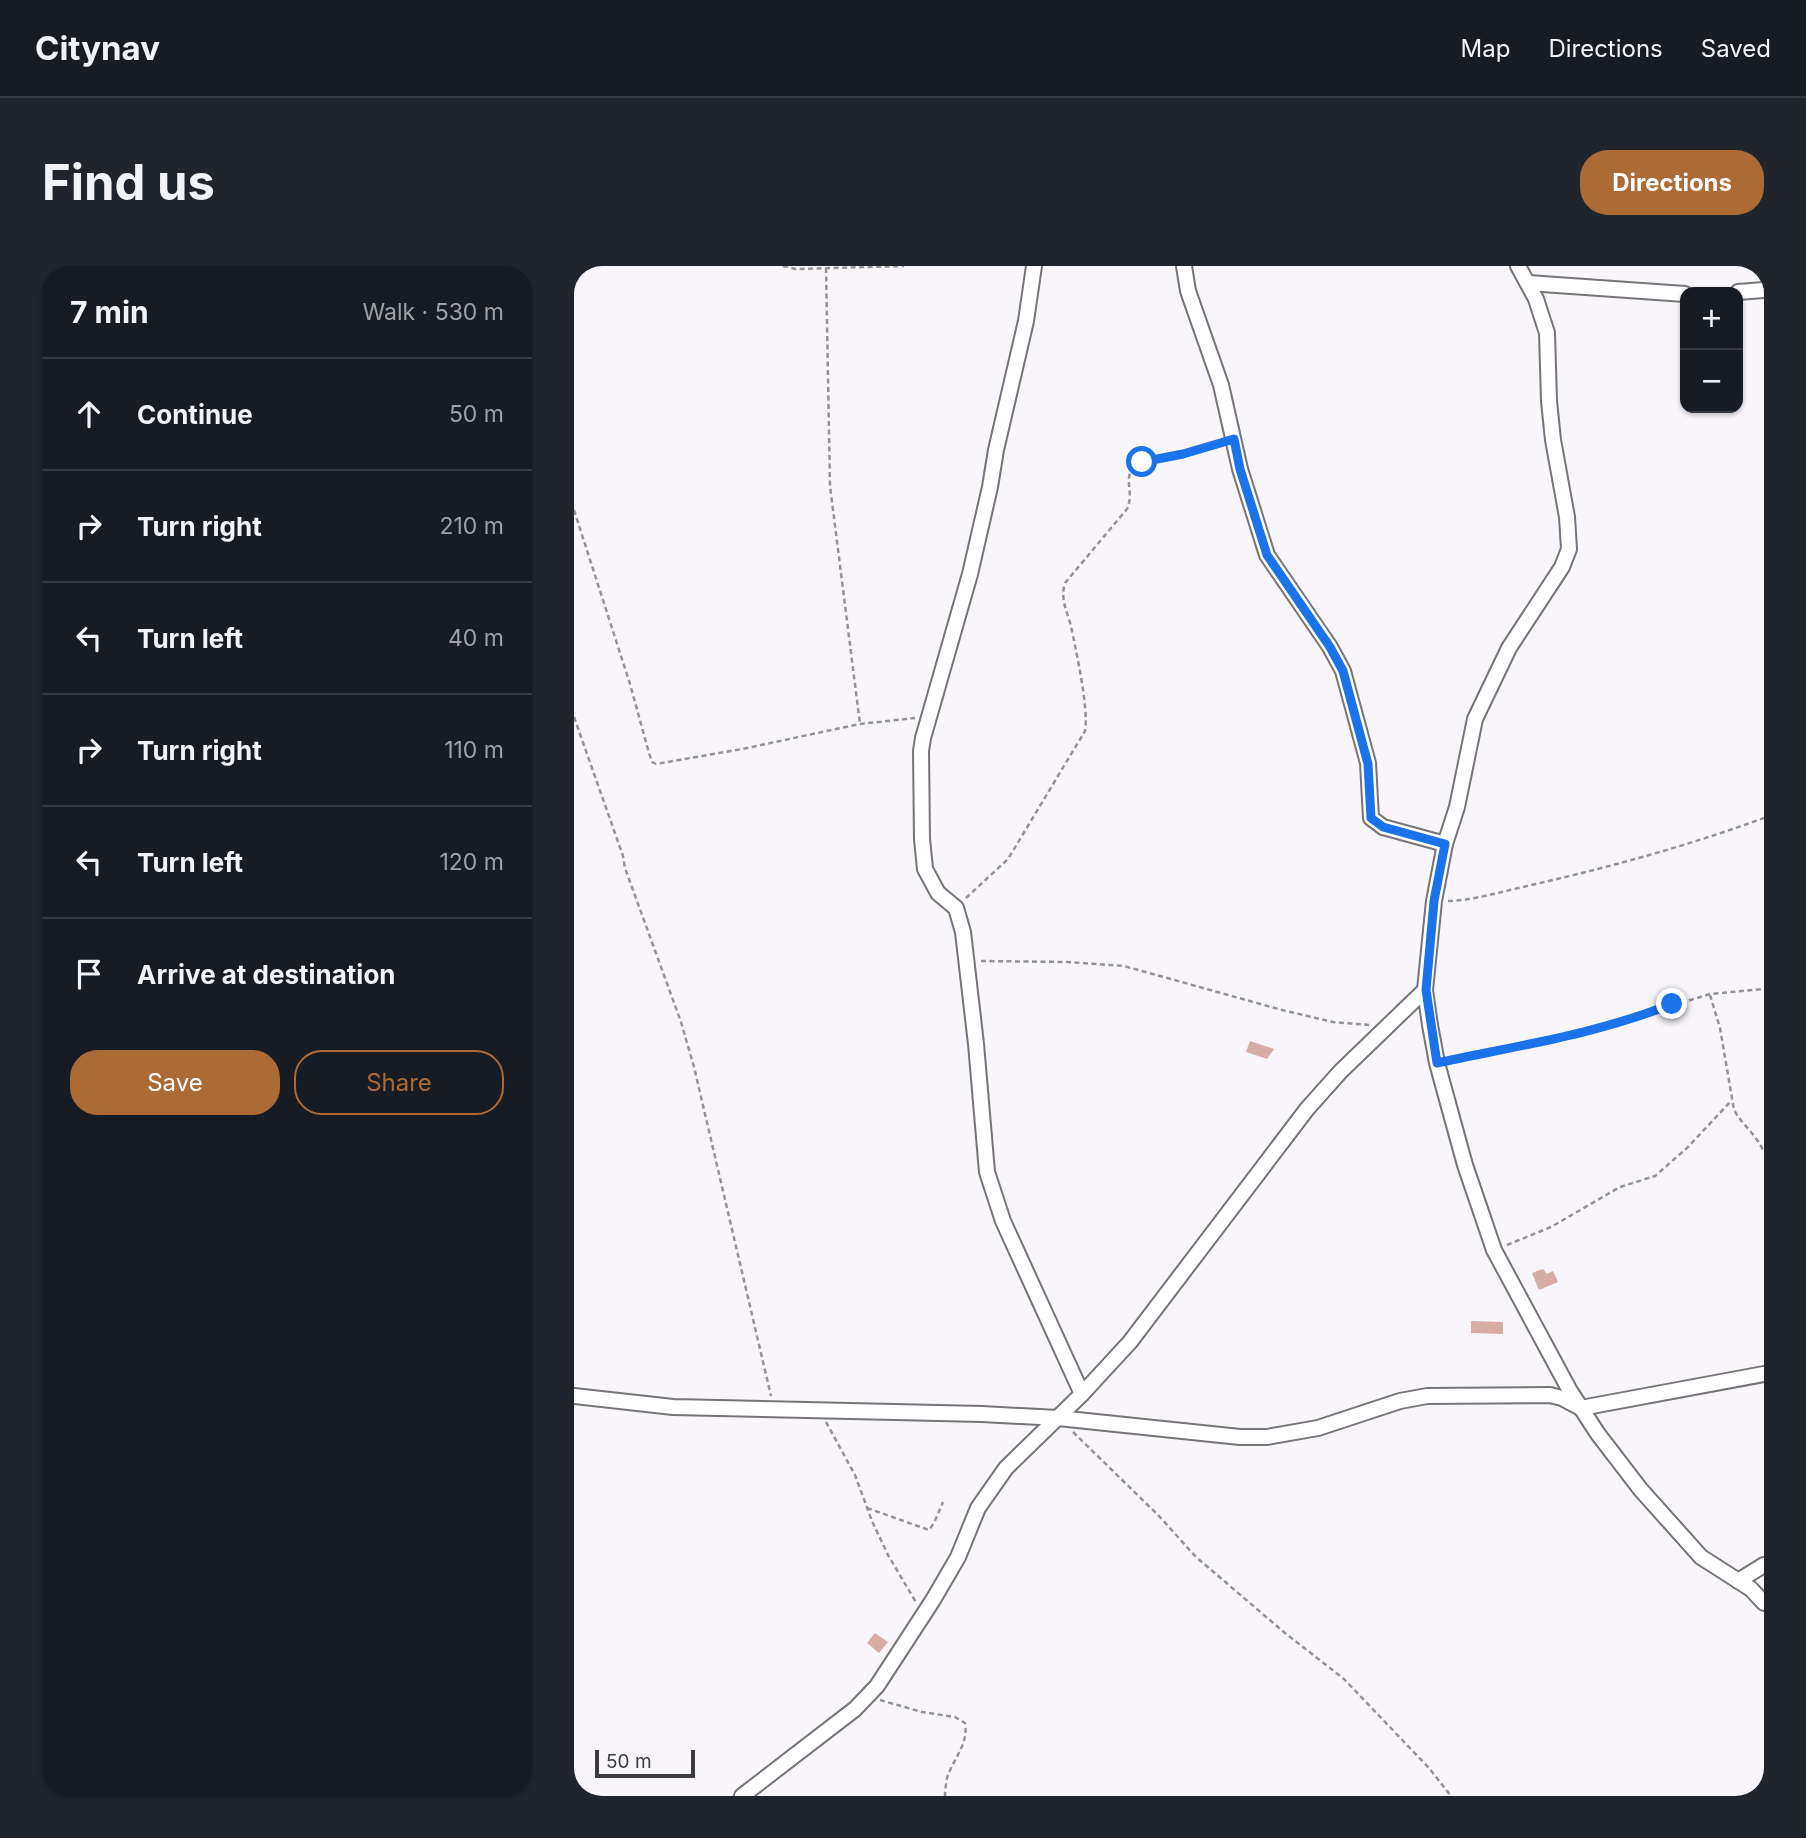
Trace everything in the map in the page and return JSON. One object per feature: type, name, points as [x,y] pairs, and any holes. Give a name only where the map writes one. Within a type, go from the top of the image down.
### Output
[{"type":"street","points":[[1034,266],[1026,321],[970,574],[929,717],[922,751],[924,859],[925,869],[938,893],[956,908],[960,915],[967,961],[987,1172],[1008,1232],[1082,1394]]},
{"type":"street","points":[[1184,266],[1188,291],[1221,385],[1240,469],[1267,555],[1330,647],[1343,671],[1368,764],[1371,818],[1383,827],[1445,844]]},
{"type":"street","points":[[1518,266],[1536,299],[1547,333],[1549,401],[1567,517],[1569,549],[1562,567],[1509,648],[1475,719],[1434,901],[1426,990],[1437,1063],[1465,1165],[1494,1250],[1581,1408],[1641,1490],[1701,1557],[1751,1589],[1764,1603]]},
{"type":"street","points":[[1528,284],[1680,294]]},
{"type":"street","points":[[1743,292],[1764,290]]},
{"type":"street","points":[[743,1796],[855,1709],[877,1686],[924,1615],[958,1557],[978,1507],[1006,1468],[1082,1394],[1151,1314],[1307,1109],[1341,1071],[1426,990]]},
{"type":"street","points":[[574,1396],[673,1407],[1058,1418],[1240,1437],[1267,1437],[1318,1428],[1400,1401],[1443,1394],[1550,1395],[1581,1408],[1764,1374]]},
{"type":"street","points":[[1738,1581],[1764,1565]]},
{"type":"path","points":[[783,266],[796,270],[904,266]]},
{"type":"path","points":[[826,268],[830,485],[860,724]]},
{"type":"path","points":[[956,908],[1008,859],[1085,731],[1086,713],[1062,590],[1127,509],[1130,502],[1130,470],[1142,462],[1183,454],[1234,439]]},
{"type":"path","points":[[574,510],[652,761],[661,765],[860,724],[929,717]]},
{"type":"path","points":[[574,717],[648,936],[681,1021],[708,1122],[774,1409]]},
{"type":"path","points":[[1434,901],[1467,900],[1575,876],[1717,835],[1764,818]]},
{"type":"path","points":[[967,961],[1068,962],[1124,966],[1282,1010],[1358,1025],[1389,1024]]},
{"type":"path","points":[[1437,1063],[1600,1028],[1710,994],[1764,989]]},
{"type":"path","points":[[1710,994],[1720,1028],[1732,1100],[1739,1119],[1755,1136],[1764,1153]]},
{"type":"path","points":[[1494,1250],[1551,1227],[1620,1187],[1655,1176],[1732,1100]]},
{"type":"path","points":[[819,1410],[855,1475],[867,1508],[901,1580],[924,1615]]},
{"type":"path","points":[[1058,1418],[1159,1516],[1196,1557],[1344,1679],[1429,1768],[1451,1796]]},
{"type":"path","points":[[867,1508],[929,1530],[943,1502]]},
{"type":"path","points":[[867,1696],[922,1712],[955,1717],[965,1723],[967,1732],[964,1744],[947,1778],[945,1796]]},
{"type":"building","points":[[1250,1041],[1274,1049],[1267,1059],[1246,1052]]},
{"type":"building","points":[[1543,1269],[1547,1274],[1553,1271],[1558,1282],[1539,1290],[1532,1273]]},
{"type":"building","points":[[1471,1321],[1503,1322],[1503,1334],[1471,1333]]},
{"type":"building","points":[[875,1633],[888,1642],[879,1653],[867,1643]]},
{"type":"route","points":[[1142,462],[1183,454],[1234,439],[1240,469],[1267,555],[1330,647],[1343,671],[1368,764],[1371,818],[1383,827],[1445,844],[1434,901],[1426,990],[1437,1063],[1600,1028],[1672,1004]]}]
